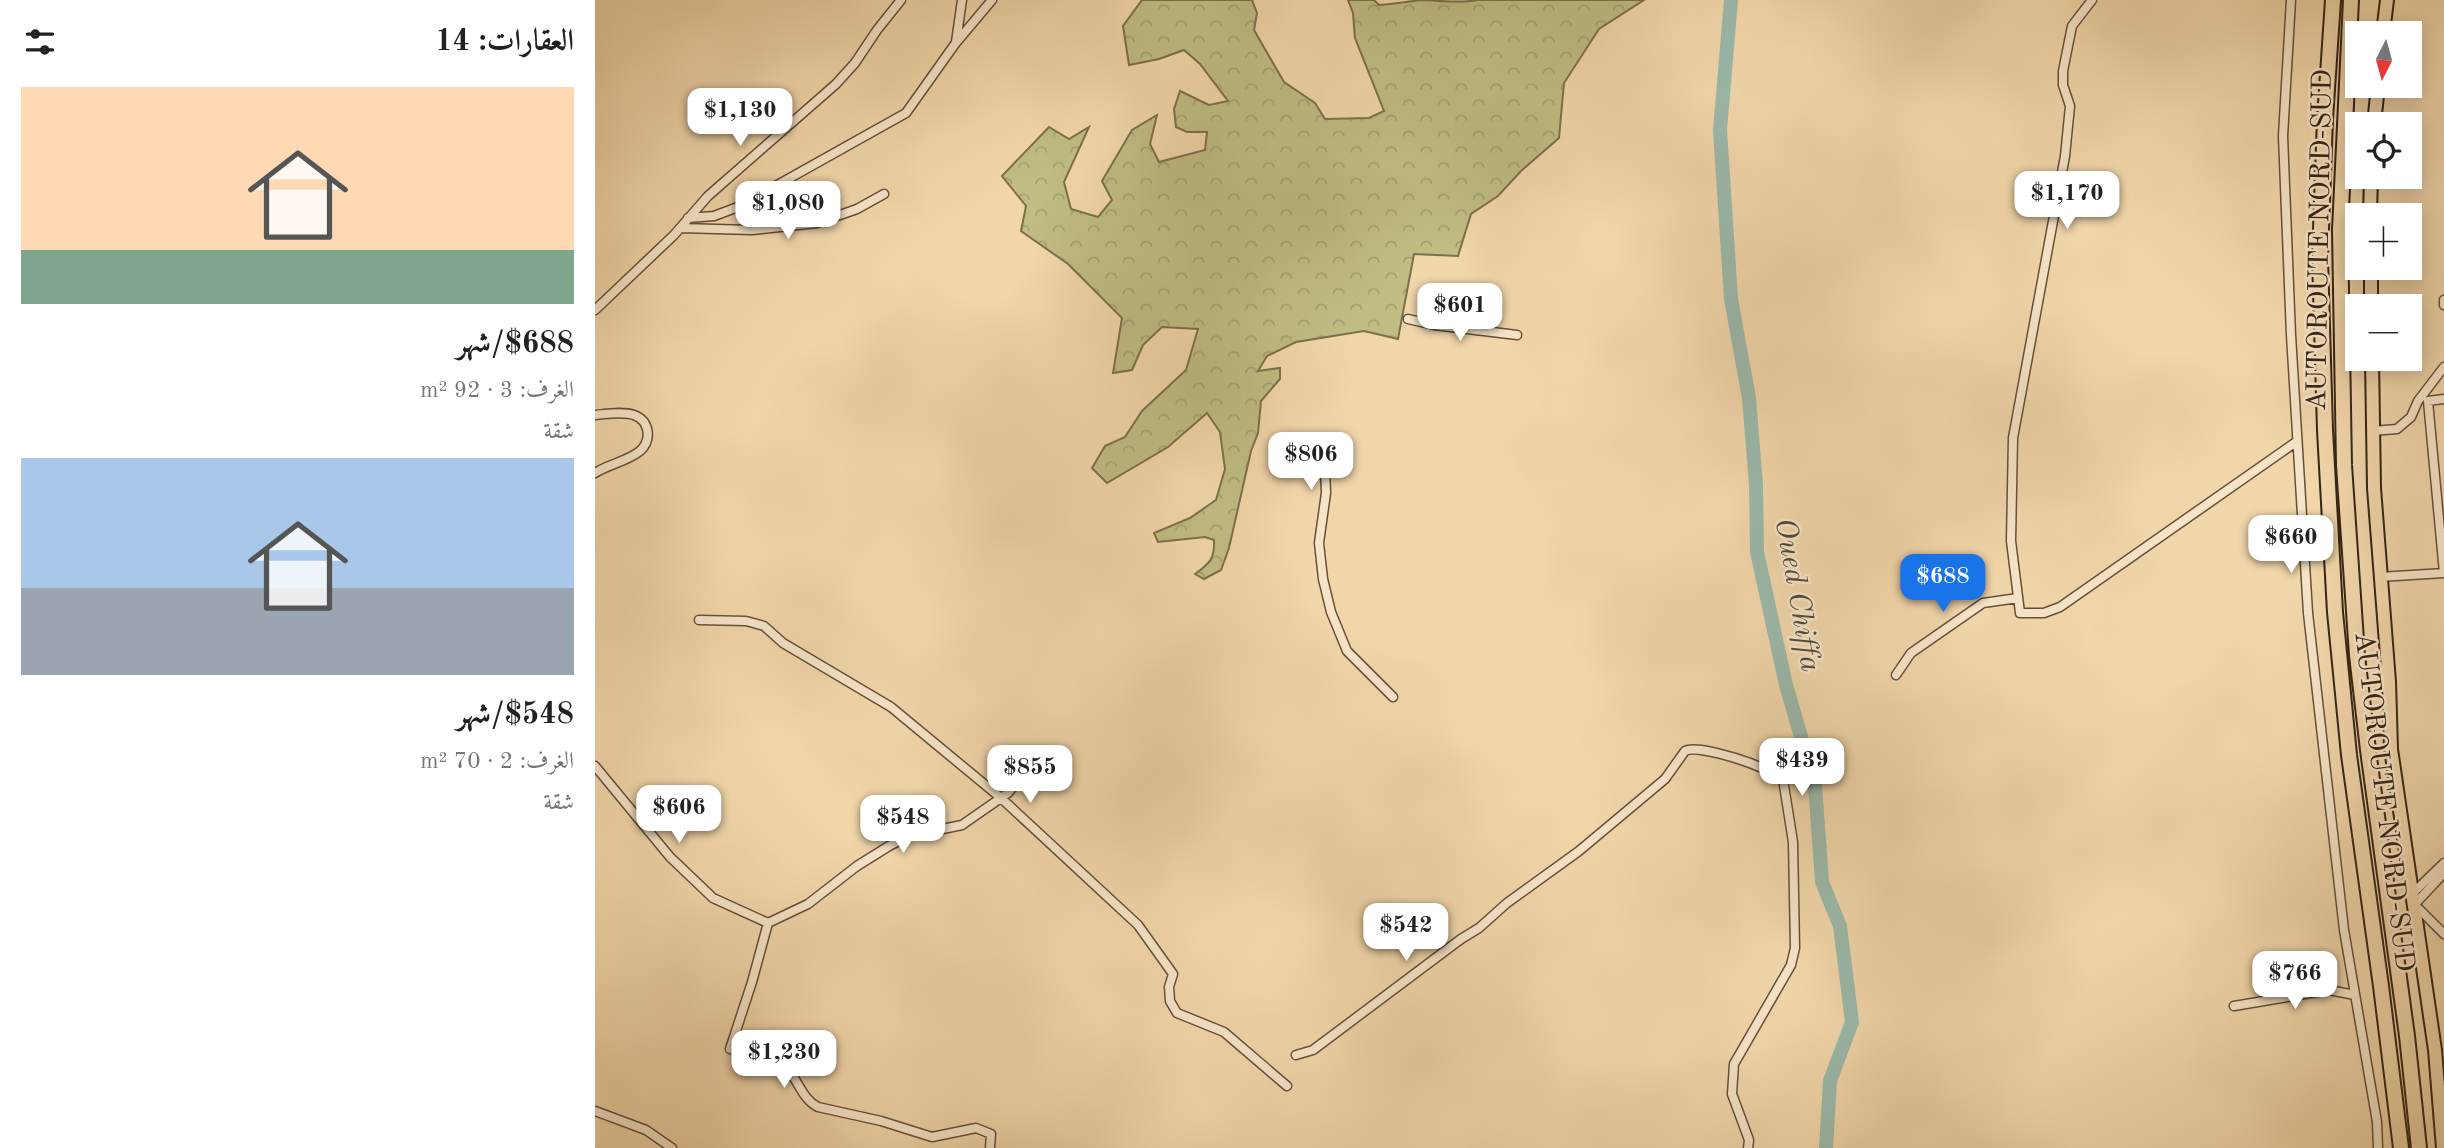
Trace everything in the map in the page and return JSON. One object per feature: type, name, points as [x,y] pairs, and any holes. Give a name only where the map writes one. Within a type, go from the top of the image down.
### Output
[{"type":"highway","name":"AUTOROUTE NORD-SUD","points":[[2331,4],[2320,257],[2325,430],[2335,612],[2349,755],[2400,1148]]},
{"type":"highway","name":"AUTOROUTE NORD-SUD","points":[[2352,4],[2340,241],[2344,465],[2357,654],[2419,1148]]},
{"type":"main road","points":[[2384,21],[2387,0]]},
{"type":"main road","points":[[2372,371],[2379,577],[2389,682],[2391,749],[2435,1050],[2443,1148]]},
{"type":"street","points":[[595,310],[680,228],[718,187],[837,84],[901,0]]},
{"type":"street","points":[[955,44],[963,0]]},
{"type":"street","points":[[688,218],[726,213],[906,113],[955,44],[992,0]]},
{"type":"street","points":[[2092,0],[2072,26],[2063,71],[2063,85],[2070,106],[2065,156],[2013,438],[2011,541],[2020,613],[2045,613],[2060,607],[2297,442]]},
{"type":"street","points":[[2291,0],[2283,136],[2308,613],[2344,930],[2377,1122],[2378,1148]]},
{"type":"street","points":[[680,228],[752,230],[817,223],[857,209],[884,194]]},
{"type":"street","points":[[1408,319],[1434,325],[1517,335]]},
{"type":"street","points":[[2372,432],[2397,429],[2411,417],[2418,401],[2444,367]]},
{"type":"street","points":[[2379,577],[2444,573],[2428,401],[2444,399]]},
{"type":"street","points":[[595,415],[632,414],[641,419],[648,432],[647,442],[638,452],[595,473]]},
{"type":"street","points":[[1325,468],[1326,493],[1319,543],[1322,579],[1331,612],[1347,651],[1393,697]]},
{"type":"street","points":[[1896,676],[1911,653],[1983,604],[2018,598]]},
{"type":"street","points":[[699,620],[746,621],[764,626],[783,643],[891,707],[1001,798],[1138,925],[1173,974],[1169,987],[1170,1000],[1177,1013],[1224,1032],[1287,1086]]},
{"type":"street","points":[[1296,1055],[1314,1050],[1479,928],[1507,903],[1579,851],[1665,779],[1685,751],[1697,748],[1771,771],[1783,779],[1793,842],[1795,948],[1790,965],[1734,1064],[1732,1094],[1749,1140],[1748,1148]]},
{"type":"street","points":[[595,766],[670,857],[713,898],[768,923],[808,904],[857,866],[889,846],[909,836],[962,825],[1001,798],[1022,776]]},
{"type":"street","points":[[2414,900],[2444,863]]},
{"type":"street","points":[[2414,900],[2444,873]]},
{"type":"street","points":[[2414,900],[2444,934]]},
{"type":"street","points":[[768,923],[753,982],[730,1049],[779,1062],[789,1070],[809,1102],[818,1107],[881,1121],[932,1137],[975,1128],[991,1134],[990,1148]]},
{"type":"street","points":[[2234,1006],[2329,990],[2355,995]]},
{"type":"street","points":[[595,1111],[646,1130],[672,1148]]},
{"type":"green space","points":[[1142,0],[1252,0],[1257,13],[1254,30],[1284,82],[1315,103],[1325,119],[1369,118],[1384,111],[1355,38],[1353,13],[1348,0],[1374,0],[1379,5],[1420,0],[1644,0],[1599,29],[1564,83],[1559,138],[1521,171],[1498,196],[1471,214],[1458,256],[1414,254],[1398,339],[1364,331],[1296,342],[1267,356],[1258,371],[1280,368],[1280,379],[1261,401],[1258,433],[1221,570],[1204,579],[1195,574],[1210,560],[1214,540],[1205,537],[1158,542],[1154,533],[1190,518],[1216,500],[1225,469],[1220,432],[1207,413],[1168,447],[1107,483],[1092,468],[1105,446],[1125,437],[1142,411],[1186,370],[1198,329],[1162,327],[1143,345],[1132,370],[1113,373],[1122,318],[1068,264],[1021,231],[1026,206],[1002,176],[1049,127],[1069,139],[1089,127],[1064,182],[1071,209],[1098,217],[1112,200],[1102,181],[1132,130],[1157,115],[1150,144],[1159,162],[1205,150],[1207,132],[1187,132],[1176,127],[1174,109],[1180,91],[1209,105],[1228,101],[1200,64],[1184,50],[1159,59],[1129,65],[1123,26]]},
{"type":"waterway","name":"Oued Chiffa","points":[[1731,0],[1720,130],[1731,299],[1749,398],[1756,485],[1757,552],[1786,685],[1815,785],[1822,882],[1840,926],[1852,1022],[1830,1081],[1826,1148]]}]
